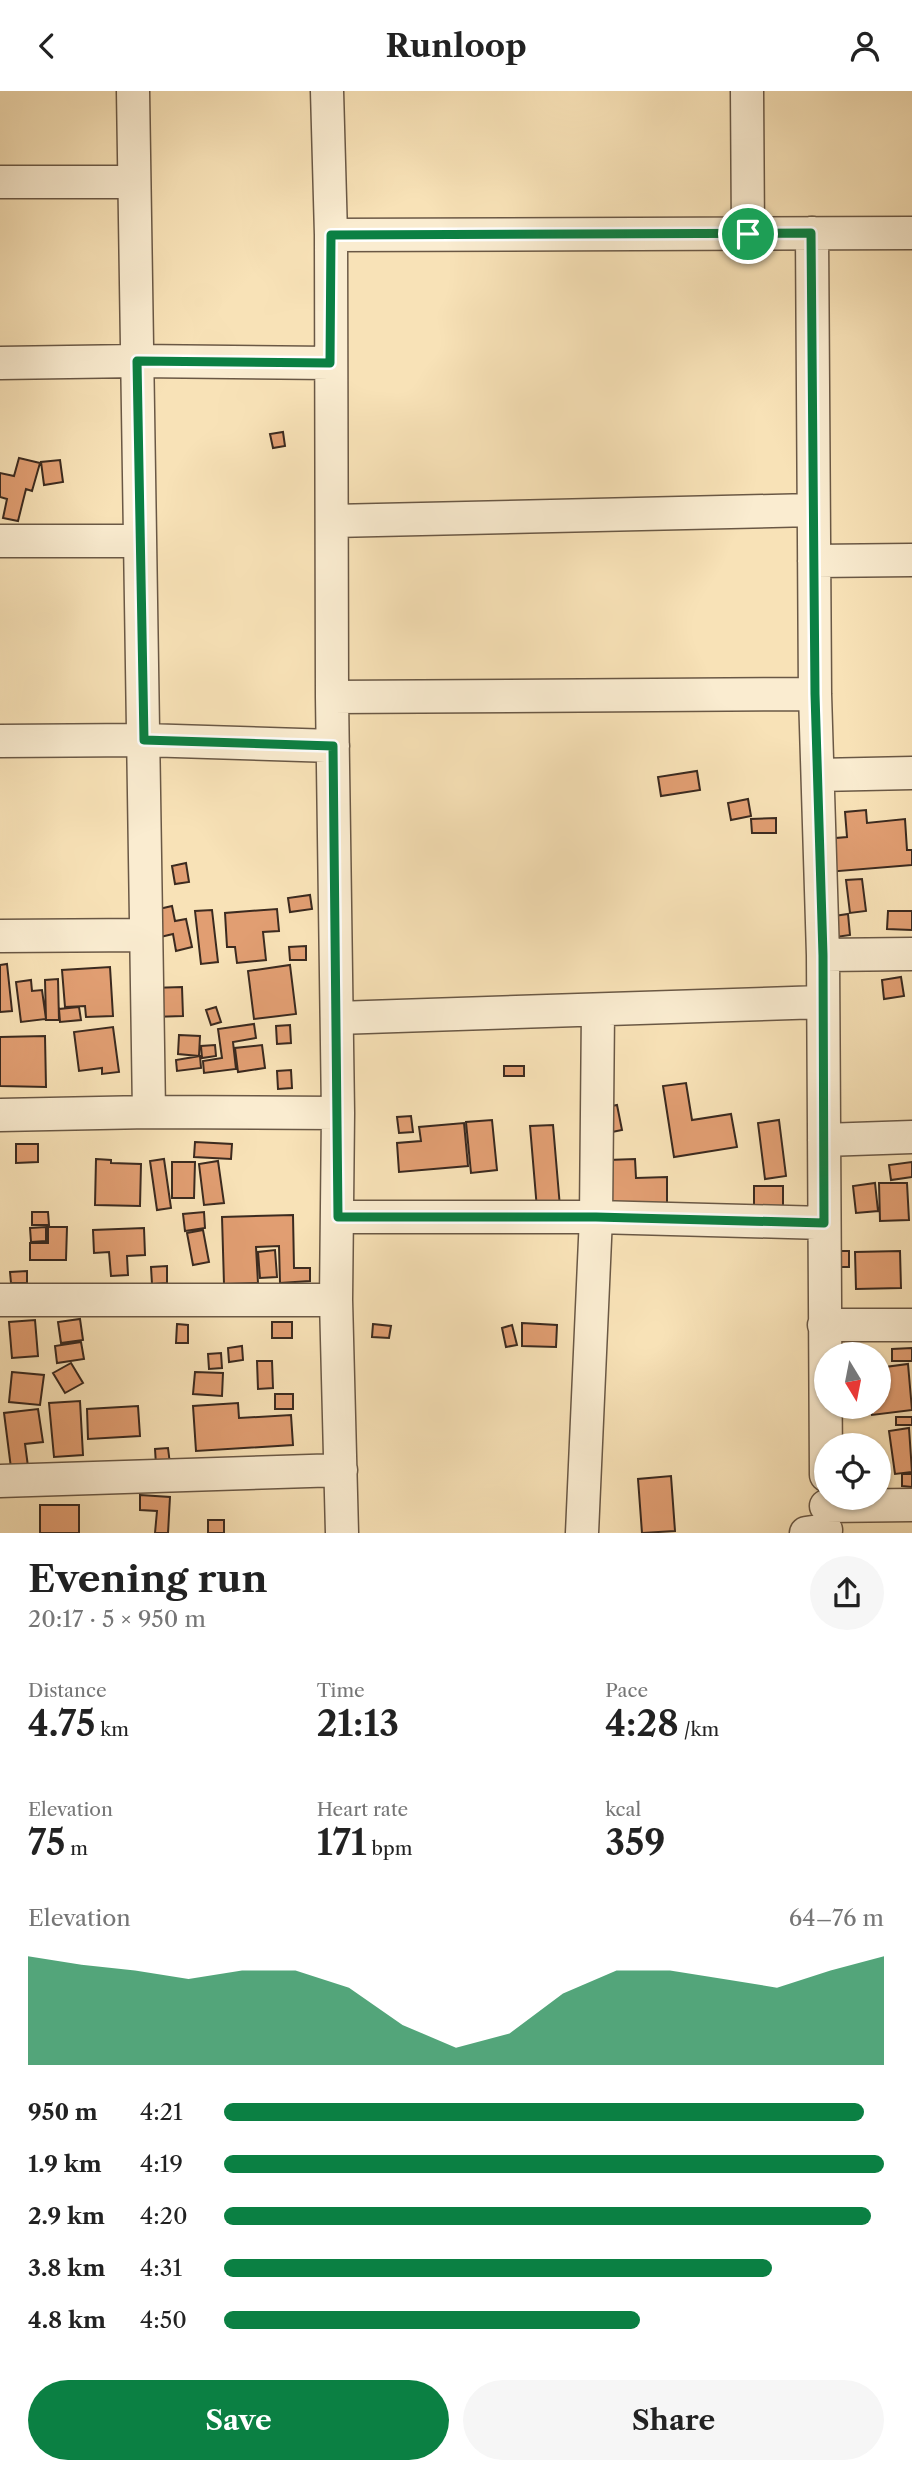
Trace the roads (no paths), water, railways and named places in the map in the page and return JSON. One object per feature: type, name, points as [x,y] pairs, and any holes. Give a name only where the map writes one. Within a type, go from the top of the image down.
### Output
[{"type":"street","points":[[133,91],[149,1112]]},
{"type":"street","points":[[327,91],[331,235],[332,697],[338,1113],[336,1300],[342,1532]]},
{"type":"street","points":[[747,91],[748,234]]},
{"type":"street","points":[[0,183],[134,182]]},
{"type":"street","points":[[811,233],[815,694],[823,955],[825,1433]]},
{"type":"street","points":[[331,235],[912,233]]},
{"type":"street","points":[[0,362],[330,363]]},
{"type":"street","points":[[333,521],[813,510]]},
{"type":"street","points":[[0,541],[140,541]]},
{"type":"street","points":[[814,561],[912,560]]},
{"type":"street","points":[[332,697],[815,694]]},
{"type":"street","points":[[0,741],[144,740],[333,746]]},
{"type":"street","points":[[818,775],[912,773]]},
{"type":"street","points":[[0,936],[145,935]]},
{"type":"street","points":[[823,955],[912,954]]},
{"type":"street","points":[[337,1018],[822,1002]]},
{"type":"street","points":[[582,1532],[596,1217],[598,1010]]},
{"type":"street","points":[[0,1115],[149,1112],[338,1113]]},
{"type":"street","points":[[824,1140],[912,1137]]},
{"type":"street","points":[[338,1217],[596,1217],[824,1223]]},
{"type":"street","points":[[0,1300],[336,1300]]},
{"type":"street","points":[[824,1325],[912,1325]]},
{"type":"street","points":[[0,1481],[341,1470]]},
{"type":"street","points":[[822,1520],[912,1505]]}]
